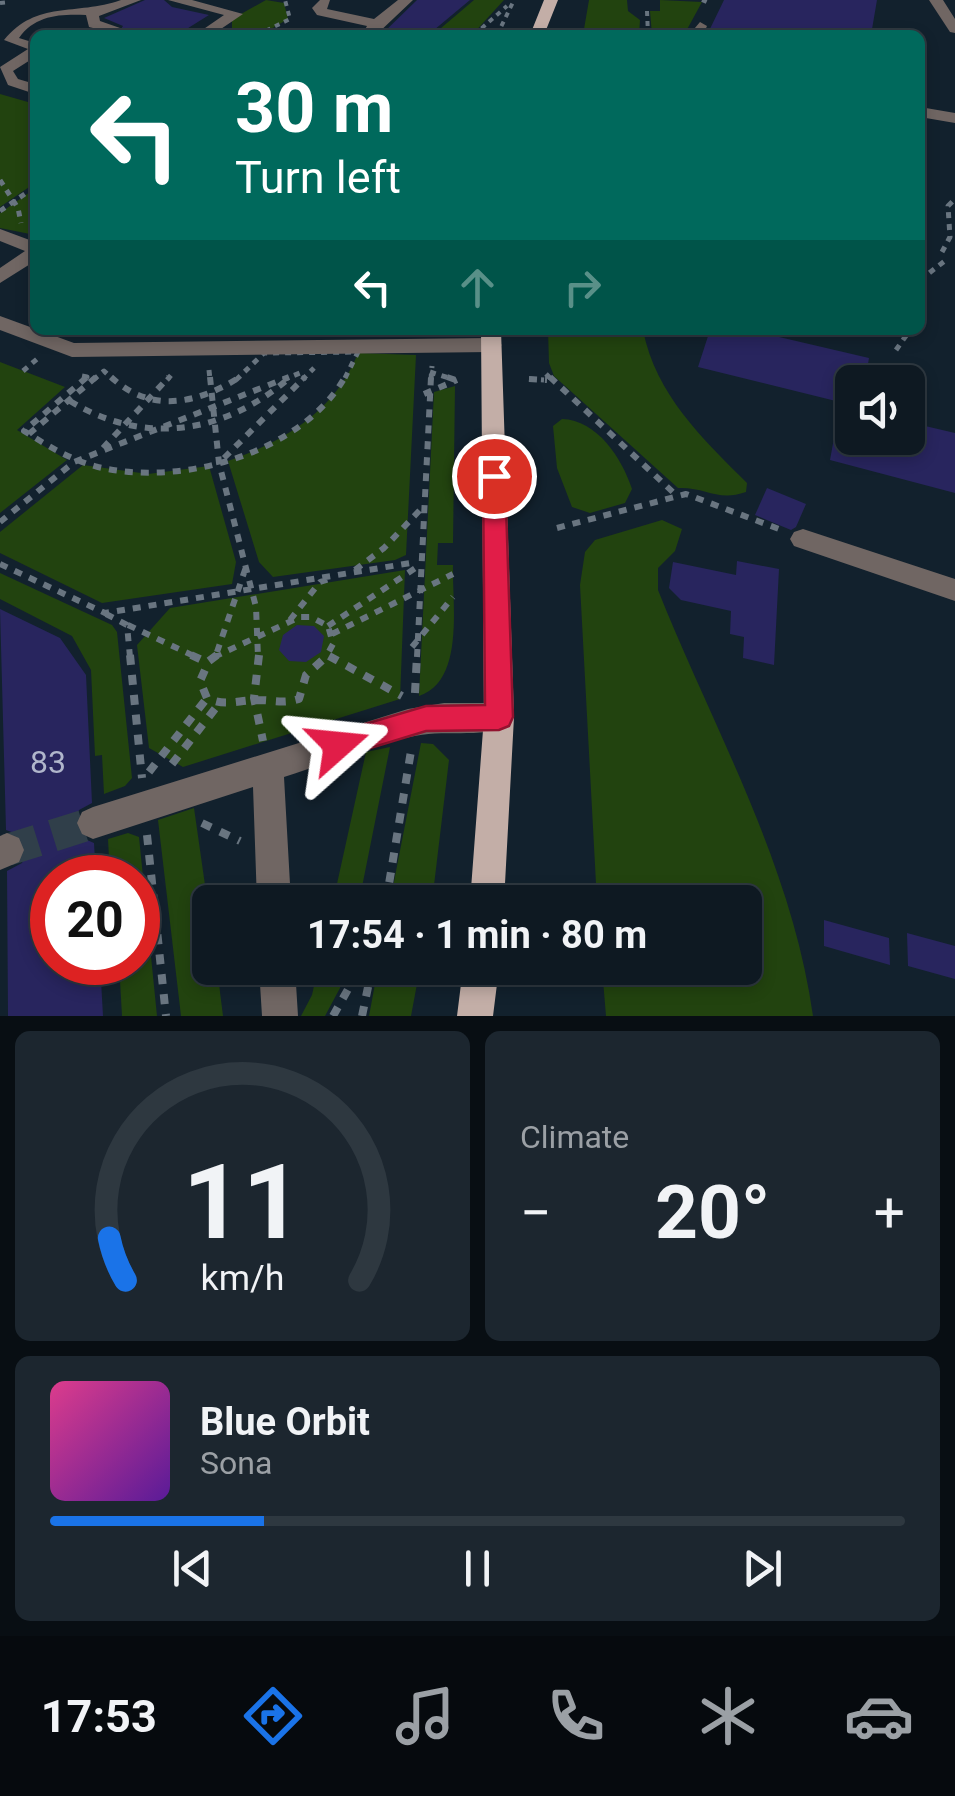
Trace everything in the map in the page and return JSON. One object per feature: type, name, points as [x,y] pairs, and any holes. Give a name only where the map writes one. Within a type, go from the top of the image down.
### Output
[{"type":"main road","points":[[539,30],[551,0]]},
{"type":"main road","points":[[488,885],[499,717],[491,338]]},
{"type":"main road","points":[[475,1016],[479,985]]},
{"type":"street","points":[[30,47],[11,40],[22,26],[53,5],[92,12],[134,0]]},
{"type":"street","points":[[175,0],[236,14],[210,30]]},
{"type":"street","points":[[325,2],[318,8],[322,12],[373,30],[406,0]]},
{"type":"street","points":[[936,0],[955,29]]},
{"type":"street","points":[[92,12],[94,24],[114,28],[111,30]]},
{"type":"street","points":[[30,52],[5,70],[14,82],[30,87]]},
{"type":"street","points":[[925,113],[955,118]]},
{"type":"street","points":[[0,235],[30,248]]},
{"type":"street","points":[[0,278],[30,254]]},
{"type":"street","points":[[0,324],[30,335]]},
{"type":"street","points":[[30,335],[72,350],[202,349],[356,338],[433,346],[491,338]]},
{"type":"street","points":[[803,539],[955,590]]},
{"type":"street","points":[[93,823],[268,767],[411,711],[499,717]]},
{"type":"street","points":[[268,767],[273,885]]},
{"type":"street","points":[[279,985],[280,1016]]},
{"type":"path","points":[[272,30],[290,19],[285,0]]},
{"type":"path","points":[[499,30],[514,0]]},
{"type":"path","points":[[702,0],[711,4]]},
{"type":"path","points":[[0,3],[8,2]]},
{"type":"path","points":[[480,30],[506,6]]},
{"type":"path","points":[[647,11],[648,30]]},
{"type":"path","points":[[0,211],[30,192]]},
{"type":"path","points":[[942,252],[950,237],[948,206],[955,199]]},
{"type":"path","points":[[925,276],[946,260]]},
{"type":"path","points":[[896,350],[906,335]]},
{"type":"path","points":[[388,885],[411,711],[427,392],[433,346]]},
{"type":"path","points":[[202,349],[219,463],[252,588],[258,639],[254,698],[268,767]]},
{"type":"path","points":[[98,452],[202,349]]},
{"type":"path","points":[[219,463],[330,352]]},
{"type":"path","points":[[29,434],[104,370],[127,391],[148,399],[179,400],[211,393],[243,376],[264,353],[358,352],[330,399],[272,441],[219,463],[151,472],[74,462],[24,432],[87,377],[70,371]]},
{"type":"path","points":[[70,401],[96,418],[122,426],[155,430],[214,422],[252,408],[291,377],[304,353]]},
{"type":"path","points":[[25,354],[54,365]]},
{"type":"path","points":[[23,371],[38,358]]},
{"type":"path","points":[[0,522],[74,462],[315,367]]},
{"type":"path","points":[[427,392],[457,380],[429,371]]},
{"type":"path","points":[[529,380],[546,377],[676,496]]},
{"type":"path","points":[[557,528],[676,496],[698,496],[803,539]]},
{"type":"path","points":[[0,564],[105,614],[351,572],[417,564],[330,630],[328,656],[306,675],[299,699],[290,704],[254,698],[242,704],[218,704],[207,698],[200,682],[206,662],[216,653],[258,639],[289,620],[320,582],[351,572],[384,548],[420,510]]},
{"type":"path","points":[[216,653],[247,563]]},
{"type":"path","points":[[330,630],[453,574]]},
{"type":"path","points":[[415,643],[453,597]]},
{"type":"path","points":[[289,620],[311,617],[330,630]]},
{"type":"path","points":[[127,625],[206,662]]},
{"type":"path","points":[[328,656],[411,711]]},
{"type":"path","points":[[142,781],[207,698]]},
{"type":"path","points":[[159,781],[218,704]]},
{"type":"path","points":[[190,820],[210,825],[272,858]]},
{"type":"path","points":[[146,825],[157,823]]},
{"type":"path","points":[[333,1016],[350,985]]},
{"type":"path","points":[[362,1016],[368,985]]},
{"type":"green space","points":[[266,0],[284,3],[288,19],[269,30],[232,30],[232,19]]},
{"type":"green space","points":[[474,0],[504,0],[477,30],[439,30]]},
{"type":"green space","points":[[589,0],[627,0],[628,11],[640,20],[639,30],[584,30]]},
{"type":"green space","points":[[660,0],[702,2],[687,30],[652,30],[650,11],[660,11]]},
{"type":"green space","points":[[0,94],[30,103],[30,186],[0,207]]},
{"type":"green space","points":[[30,192],[30,234],[0,228],[0,213]]},
{"type":"green space","points":[[548,335],[644,335],[658,375],[670,395],[698,432],[747,483],[746,492],[719,495],[678,488],[554,376],[549,363]]},
{"type":"green space","points":[[358,353],[416,355],[406,555],[395,560],[273,577],[259,562],[228,461],[269,444],[306,421],[336,392]]},
{"type":"green space","points":[[0,362],[65,387],[17,430],[67,460],[0,513]]},
{"type":"green space","points":[[455,386],[453,543],[438,543],[437,565],[453,565],[453,640],[444,675],[434,688],[419,696],[434,392]]},
{"type":"green space","points":[[562,419],[597,433],[615,453],[632,489],[625,503],[590,513],[572,507],[557,468],[553,426]]},
{"type":"green space","points":[[83,465],[148,474],[209,466],[236,562],[232,584],[102,603],[0,553],[0,532]]},
{"type":"green space","points":[[662,520],[682,529],[675,551],[658,568],[658,590],[769,851],[803,960],[813,1016],[606,1016],[603,985],[762,985],[762,885],[596,885],[580,585],[585,552],[595,540]]},
{"type":"green space","points":[[405,570],[400,699],[183,767],[149,748],[137,645],[170,608]]},
{"type":"green space","points":[[0,573],[112,625],[117,632],[132,778],[125,786],[104,794],[102,755],[95,756],[91,670],[72,636],[0,599]]},
{"type":"green space","points":[[421,743],[433,744],[449,760],[434,885],[393,885]]},
{"type":"green space","points":[[390,747],[362,885],[337,885],[366,752]]},
{"type":"green space","points":[[194,808],[205,885],[192,885],[192,985],[219,985],[223,1016],[181,1016],[158,820]]},
{"type":"green space","points":[[128,833],[139,837],[141,855],[109,855],[108,839]]},
{"type":"green space","points":[[120,985],[154,985],[157,1016],[122,1016]]},
{"type":"green space","points":[[314,985],[341,985],[325,1016],[301,1016]]},
{"type":"green space","points":[[375,985],[417,985],[411,1016],[369,1016]]},
{"type":"building","points":[[145,0],[164,0],[172,7],[209,15],[185,30],[120,30],[123,26],[104,18]]},
{"type":"building","points":[[417,0],[470,0],[434,30],[386,30]]},
{"type":"building","points":[[724,0],[877,0],[872,30],[709,30]]},
{"type":"building","points":[[708,335],[770,335],[869,358],[868,365],[835,365],[835,401],[698,367]]},
{"type":"building","points":[[925,426],[955,433],[955,493],[830,460],[834,438],[835,455],[925,455]]},
{"type":"building","points":[[767,488],[806,504],[796,527],[791,530],[755,515]]},
{"type":"building","points":[[737,561],[779,569],[774,665],[743,658],[744,637],[730,634],[731,611],[681,600],[669,588],[673,562],[736,575]]},
{"type":"building","points":[[0,609],[60,638],[86,675],[92,803],[79,810],[74,825],[80,837],[94,843],[95,855],[30,855],[30,985],[101,985],[103,1016],[8,1016],[7,871],[22,863],[27,849],[20,835],[6,830]]},
{"type":"building","points":[[297,625],[314,626],[324,636],[321,652],[306,662],[289,661],[279,650],[283,635]]},
{"type":"building","points":[[824,920],[889,938],[890,965],[824,946]]},
{"type":"building","points":[[907,933],[955,946],[955,979],[908,966]]},
{"type":"tunnel","points":[[7,850],[93,823]]},
{"type":"route","points":[[338,745],[426,718],[499,717],[494,476]]}]
